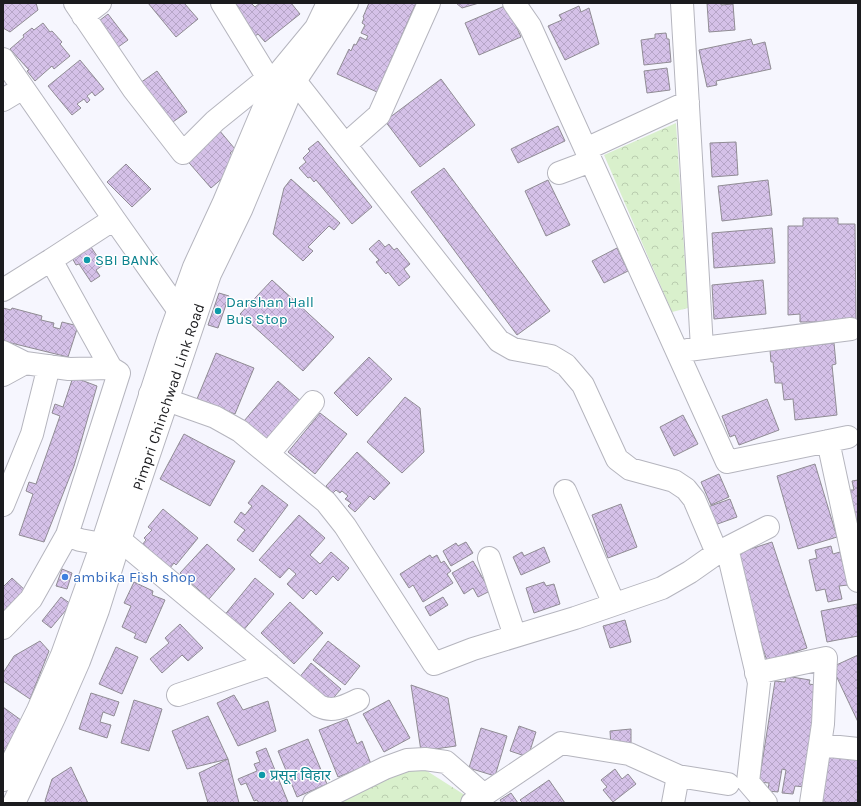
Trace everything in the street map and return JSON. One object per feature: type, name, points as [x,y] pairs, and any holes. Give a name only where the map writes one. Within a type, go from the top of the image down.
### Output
[{"type":"street","points":[[100,3],[79,9],[134,90],[183,153],[215,121],[280,78]]},
{"type":"street","points":[[222,3],[280,78],[345,145],[499,341],[513,350],[551,356],[566,365],[583,385],[617,459],[630,469],[674,480],[686,489],[694,499],[722,551],[759,683],[748,782],[766,803]]},
{"type":"street","name":"Pimpri Chinchwad Link Road","points":[[3,780],[38,710],[111,542],[187,315],[194,267],[280,78],[316,28],[328,3]]},
{"type":"street","name":"Pimpri Chinchwad Link Road","points":[[280,78],[347,3]]},
{"type":"street","points":[[345,145],[379,115],[429,3]]},
{"type":"street","points":[[514,3],[530,26],[728,462],[838,439],[858,581]]},
{"type":"street","points":[[682,3],[702,348]]},
{"type":"street","points":[[3,59],[114,219],[187,315]]},
{"type":"street","points":[[3,100],[23,88]]},
{"type":"street","points":[[559,173],[588,155],[688,102]]},
{"type":"street","points":[[3,290],[114,219]]},
{"type":"street","points":[[3,628],[31,599],[67,536],[119,373],[111,368],[51,260]]},
{"type":"street","points":[[677,351],[851,329]]},
{"type":"street","points":[[3,352],[25,363],[69,369],[111,368]]},
{"type":"street","points":[[3,375],[25,363]]},
{"type":"street","points":[[3,505],[32,434],[49,366]]},
{"type":"street","points":[[159,398],[215,417],[240,431],[326,502],[346,526],[434,664],[473,649],[575,618],[662,588],[722,551],[768,528]]},
{"type":"street","points":[[268,454],[313,402]]},
{"type":"street","points":[[565,491],[614,604]]},
{"type":"street","points":[[67,536],[80,540],[111,542],[269,664],[319,706],[325,709],[336,709],[358,700]]},
{"type":"street","name":"Pimpri Chinchwad Link Road","points":[[14,803],[79,661],[98,610],[111,542]]},
{"type":"street","points":[[489,558],[515,636]]},
{"type":"street","points":[[756,673],[826,658],[823,724],[811,803]]},
{"type":"street","points":[[178,695],[269,664]]},
{"type":"street","points":[[314,803],[385,768],[407,760],[425,759],[446,762],[478,799],[561,743],[629,754],[678,776],[728,784]]},
{"type":"street","points":[[820,746],[858,749]]},
{"type":"street","points":[[673,803],[678,776]]},
{"type":"green space","points":[[676,123],[688,308],[672,312],[604,155]]},
{"type":"green space","points":[[416,764],[471,799],[465,803],[332,803]]},
{"type":"building","points":[[3,3],[36,3],[38,10],[10,32],[3,28]]},
{"type":"building","points":[[148,3],[184,3],[198,19],[176,37]]},
{"type":"building","points":[[234,3],[251,3],[255,7],[260,3],[291,3],[300,14],[265,42],[258,34],[255,36]]},
{"type":"building","points":[[369,3],[416,3],[377,92],[337,74],[349,49],[351,51],[354,44],[356,45],[360,37],[366,40],[368,36],[361,33],[365,25],[362,23],[363,17]]},
{"type":"building","points":[[456,3],[479,3],[462,8]]},
{"type":"building","points":[[707,3],[721,3],[721,5],[733,4],[735,30],[709,32]]},
{"type":"building","points":[[507,5],[521,37],[479,55],[465,23]]},
{"type":"building","points":[[579,6],[581,12],[589,8],[599,44],[565,60],[548,26],[562,20],[559,15]]},
{"type":"building","points":[[108,14],[128,40],[114,50],[95,24]]},
{"type":"building","points":[[43,23],[50,32],[52,31],[62,42],[60,44],[70,56],[54,69],[52,66],[35,81],[27,71],[29,70],[10,49],[24,37],[23,35],[32,28],[34,30]]},
{"type":"building","points":[[666,33],[667,39],[669,39],[671,62],[644,65],[641,40],[655,38],[655,34]]},
{"type":"building","points":[[751,39],[753,45],[765,42],[771,69],[716,81],[717,85],[707,87],[699,50]]},
{"type":"building","points":[[80,60],[104,89],[95,96],[92,92],[87,96],[90,100],[87,103],[84,99],[77,104],[81,108],[72,115],[48,86]]},
{"type":"building","points":[[667,68],[670,90],[647,93],[644,71]]},
{"type":"building","points":[[157,71],[187,112],[170,124],[140,83]]},
{"type":"building","points":[[441,79],[475,125],[420,167],[385,121]]},
{"type":"building","points":[[558,126],[565,141],[518,163],[511,149]]},
{"type":"building","points":[[219,130],[235,149],[230,153],[239,164],[211,188],[184,157]]},
{"type":"building","points":[[318,141],[372,207],[352,224],[316,180],[314,182],[310,177],[308,178],[299,168],[306,162],[303,158],[310,151],[308,149]]},
{"type":"building","points":[[736,142],[738,175],[712,177],[710,143]]},
{"type":"building","points":[[126,164],[151,189],[132,207],[107,182]]},
{"type":"building","points":[[444,168],[550,311],[517,335],[411,192]]},
{"type":"building","points":[[291,179],[340,223],[334,230],[329,226],[308,247],[313,251],[303,261],[273,234],[284,188]]},
{"type":"building","points":[[548,180],[570,225],[546,236],[525,191]]},
{"type":"building","points":[[768,180],[772,215],[722,221],[718,186]]},
{"type":"building","points":[[803,218],[838,218],[838,224],[855,224],[856,322],[800,322],[800,314],[788,315],[788,226],[803,226]]},
{"type":"building","points":[[772,228],[775,263],[714,268],[712,233]]},
{"type":"building","points":[[379,240],[385,247],[389,244],[394,250],[397,248],[410,264],[404,269],[410,277],[399,286],[388,272],[386,274],[376,262],[379,260],[369,249]]},
{"type":"building","name":"SBI BANK","points":[[89,244],[103,265],[96,270],[100,276],[91,282],[79,264],[76,265],[71,256]]},
{"type":"building","points":[[617,248],[628,271],[604,283],[592,261]]},
{"type":"building","points":[[272,280],[334,337],[303,371],[240,314]]},
{"type":"building","points":[[763,280],[766,314],[714,319],[712,285]]},
{"type":"building","name":"Darshan Hall Bus Stop","points":[[219,293],[229,296],[218,328],[208,325]]},
{"type":"building","points":[[3,308],[11,310],[12,308],[42,316],[41,320],[54,323],[53,327],[60,329],[62,322],[78,326],[68,357],[3,341]]},
{"type":"building","points":[[834,343],[836,364],[832,365],[837,415],[795,420],[793,399],[784,400],[782,383],[775,383],[770,350]]},
{"type":"building","points":[[216,353],[254,368],[235,414],[197,399]]},
{"type":"building","points":[[369,357],[392,379],[357,416],[334,393]]},
{"type":"building","points":[[73,377],[97,386],[74,466],[44,542],[19,535],[33,494],[26,491],[29,482],[36,484],[60,416],[52,413],[55,404],[63,407]]},
{"type":"building","points":[[278,381],[303,403],[268,443],[244,421]]},
{"type":"building","points":[[405,397],[420,408],[424,452],[402,473],[367,442]]},
{"type":"building","points":[[767,399],[779,430],[739,445],[735,435],[730,437],[722,416]]},
{"type":"building","points":[[320,413],[347,434],[315,474],[288,452]]},
{"type":"building","points":[[683,415],[698,444],[674,456],[660,427]]},
{"type":"building","points":[[184,434],[235,461],[210,506],[160,479]]},
{"type":"building","points":[[357,452],[390,483],[374,500],[370,496],[355,512],[348,506],[351,503],[345,499],[348,496],[342,491],[340,493],[336,490],[333,493],[326,486]]},
{"type":"building","points":[[815,464],[837,537],[798,549],[777,476]]},
{"type":"building","points":[[719,474],[729,497],[711,505],[701,482]]},
{"type":"building","points":[[858,480],[858,524],[856,524],[849,490],[854,490],[852,481]]},
{"type":"building","points":[[262,485],[288,505],[253,552],[237,540],[245,530],[234,522],[241,512],[245,515],[252,506],[248,503]]},
{"type":"building","points":[[730,499],[737,517],[712,526],[705,508]]},
{"type":"building","points":[[621,504],[637,547],[608,558],[592,515]]},
{"type":"building","points":[[163,509],[198,538],[176,565],[174,563],[170,568],[142,545],[146,540],[144,538],[152,530],[148,527]]},
{"type":"building","points":[[299,515],[325,538],[310,555],[320,564],[331,552],[349,568],[338,581],[333,576],[316,595],[311,590],[303,599],[287,584],[296,574],[289,568],[280,578],[259,560]]},
{"type":"building","points":[[466,542],[473,553],[451,566],[443,551],[456,543],[458,546]]},
{"type":"building","points":[[772,542],[807,648],[767,661],[732,555]]},
{"type":"building","points":[[207,544],[235,569],[209,599],[180,573]]},
{"type":"building","points":[[831,546],[833,554],[840,552],[848,585],[839,586],[842,599],[828,602],[825,589],[816,591],[809,560],[817,558],[815,550]]},
{"type":"building","points":[[544,547],[550,562],[521,575],[513,557],[522,552],[524,556]]},
{"type":"building","points":[[430,555],[432,558],[437,555],[441,563],[444,561],[451,571],[447,574],[453,583],[423,602],[413,585],[409,588],[400,574]]},
{"type":"building","points":[[473,561],[490,591],[478,597],[473,588],[464,594],[452,573]]},
{"type":"building","points":[[62,569],[72,573],[67,589],[56,586]]},
{"type":"building","points":[[12,578],[26,591],[3,615],[3,585],[4,586]]},
{"type":"building","points":[[255,578],[274,594],[242,632],[223,617]]},
{"type":"building","points":[[134,582],[153,591],[152,595],[165,600],[146,643],[134,638],[136,634],[122,627],[131,606],[124,603]]},
{"type":"building","points":[[544,582],[546,586],[554,584],[560,604],[534,613],[526,588]]},
{"type":"building","points":[[61,597],[71,604],[51,628],[42,621]]},
{"type":"building","points":[[443,597],[448,605],[430,616],[425,607]]},
{"type":"building","points":[[290,602],[323,633],[294,664],[261,633]]},
{"type":"building","points":[[857,604],[858,636],[827,642],[821,611]]},
{"type":"building","points":[[625,620],[631,642],[610,648],[603,626]]},
{"type":"building","points":[[180,624],[203,648],[188,661],[182,655],[162,673],[150,659],[169,643],[165,638]]},
{"type":"building","points":[[40,641],[49,651],[30,699],[3,681],[3,673],[14,656]]},
{"type":"building","points":[[328,641],[360,666],[345,685],[313,660]]},
{"type":"building","points":[[116,647],[138,657],[122,694],[99,684]]},
{"type":"building","points":[[858,655],[858,722],[832,667]]},
{"type":"building","points":[[311,663],[341,689],[328,704],[298,679]]},
{"type":"building","points":[[786,676],[810,680],[809,684],[822,686],[805,787],[795,786],[793,794],[782,793],[786,770],[782,769],[778,792],[768,791],[769,783],[759,782],[775,681],[785,682]]},
{"type":"building","points":[[411,685],[448,698],[456,746],[421,751]]},
{"type":"building","points":[[91,693],[119,702],[114,716],[103,712],[100,722],[111,725],[107,738],[79,729]]},
{"type":"building","points":[[234,695],[243,710],[268,701],[276,731],[238,746],[217,703]]},
{"type":"building","points":[[134,700],[162,709],[149,751],[121,743]]},
{"type":"building","points":[[389,700],[410,738],[384,752],[363,714]]},
{"type":"building","points":[[3,707],[25,723],[3,753]]},
{"type":"building","points":[[208,716],[228,759],[187,769],[172,731]]},
{"type":"building","points":[[347,719],[357,744],[362,741],[371,764],[338,777],[319,730]]},
{"type":"building","points":[[519,726],[536,732],[528,757],[510,751]]},
{"type":"building","points":[[481,728],[507,736],[495,776],[469,768]]},
{"type":"building","points":[[631,729],[631,746],[611,747],[610,731]]},
{"type":"building","points":[[308,739],[327,784],[297,797],[278,751]]},
{"type":"building","name":"प्रसून विहार","points":[[266,748],[288,802],[259,803],[257,800],[254,801],[246,783],[241,785],[238,779],[257,771],[254,764],[260,762],[256,752]]},
{"type":"building","points":[[822,755],[858,759],[858,803],[817,802]]},
{"type":"building","points":[[228,759],[239,803],[208,803],[199,773]]},
{"type":"building","points":[[71,767],[88,803],[46,803],[45,801],[52,779]]},
{"type":"building","points":[[615,769],[622,779],[628,774],[636,784],[613,802],[603,790],[607,787],[601,780]]},
{"type":"building","points":[[549,780],[565,803],[523,803],[520,800]]},
{"type":"building","points":[[511,793],[518,803],[502,803],[500,800]]},
{"type":"place","name":"SBI BANK","points":[[87,260]]},
{"type":"place","name":"Darshan Hall Bus Stop","points":[[218,311]]},
{"type":"place","name":"ambika Fish shop","points":[[65,577]]},
{"type":"place","name":"प्रसून विहार","points":[[262,775]]}]
